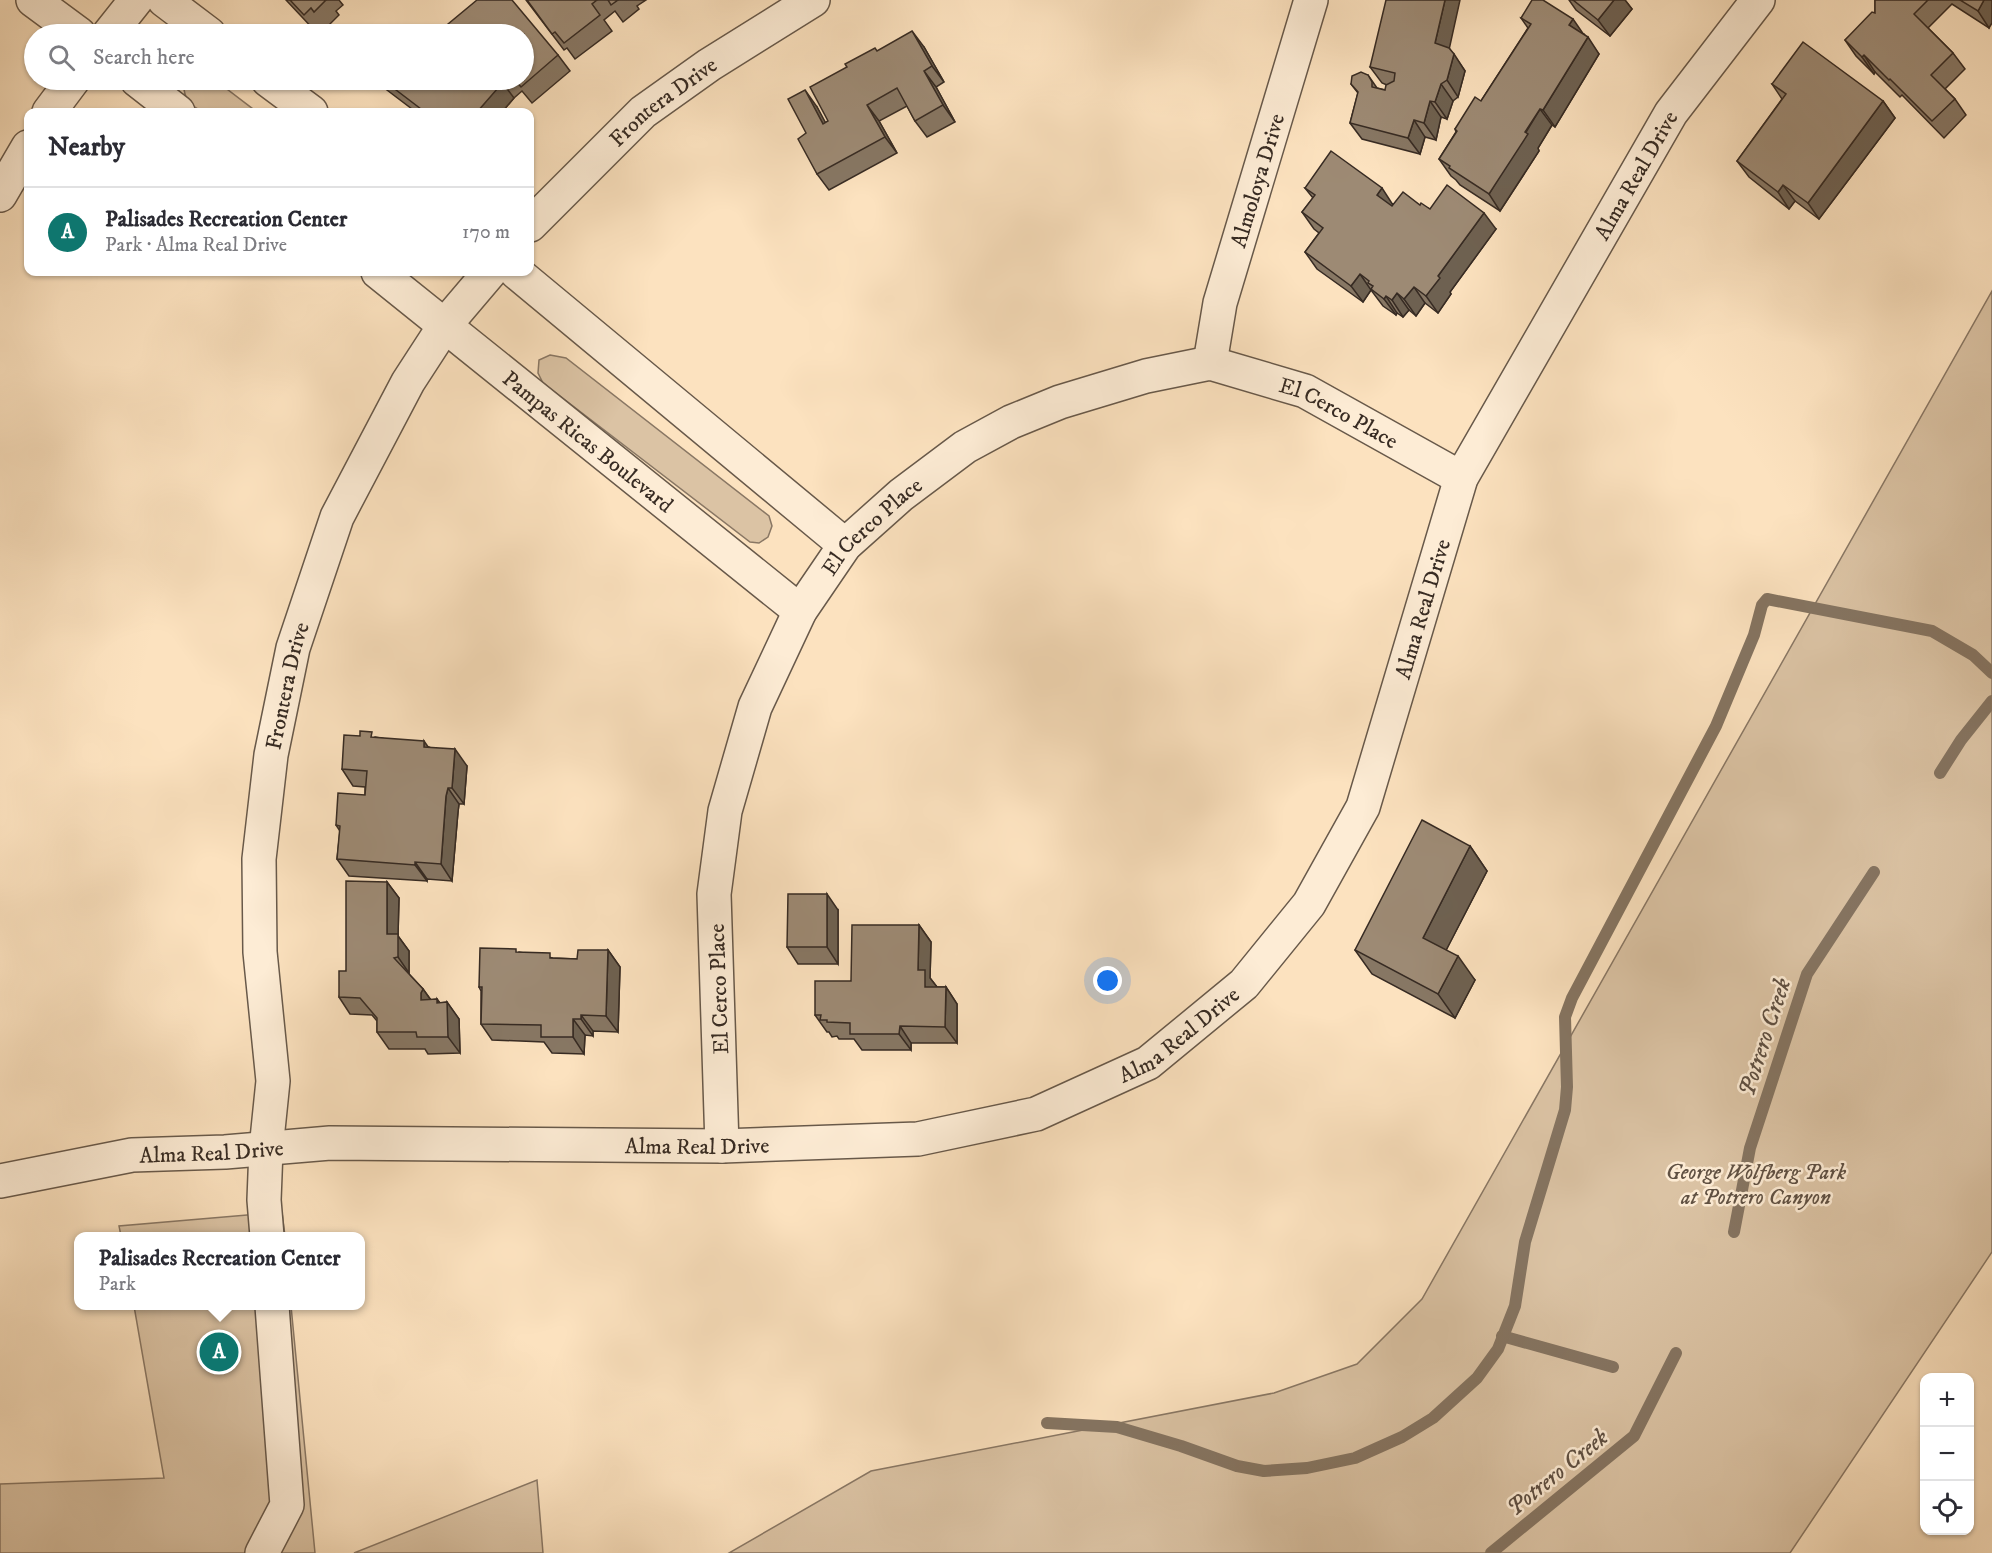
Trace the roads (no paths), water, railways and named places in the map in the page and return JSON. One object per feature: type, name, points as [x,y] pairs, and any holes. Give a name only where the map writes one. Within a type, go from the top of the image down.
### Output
[{"type":"street","points":[[33,0],[65,24]]},
{"type":"street","points":[[117,24],[136,0]]},
{"type":"street","points":[[164,0],[196,24]]},
{"type":"street","name":"Frontera Drive","points":[[534,221],[643,112],[709,65],[813,0]]},
{"type":"street","name":"Almoloya Drive","points":[[1210,363],[1220,303],[1311,0]]},
{"type":"street","name":"Alma Real Drive","points":[[0,1181],[132,1155],[266,1149],[330,1143],[722,1146],[918,1138],[1036,1114],[1148,1063],[1244,984],[1309,904],[1363,807],[1461,478],[1671,113],[1758,0]]},
{"type":"street","points":[[52,108],[66,90]]},
{"type":"street","points":[[150,90],[173,108]]},
{"type":"street","points":[[281,90],[305,108]]},
{"type":"street","points":[[0,195],[24,154]]},
{"type":"street","name":"Pampas Ricas Boulevard","points":[[383,276],[800,611]]},
{"type":"street","name":"Frontera Drive","points":[[267,1232],[264,1200],[266,1149],[273,1081],[260,952],[259,859],[271,755],[293,648],[337,517],[408,382],[445,325],[487,276]]},
{"type":"street","points":[[521,276],[845,545]]},
{"type":"street","name":"El Cerco Place","points":[[722,1146],[714,894],[725,811],[755,707],[800,611],[845,545],[901,495],[965,447],[1011,422],[1059,402],[1136,379],[1210,363],[1305,391],[1461,478]]},
{"type":"street","points":[[262,1553],[287,1505],[272,1310]]},
{"type":"waterway","points":[[1047,1423],[1117,1427],[1237,1466],[1264,1471],[1307,1468],[1355,1458],[1402,1437],[1433,1418],[1477,1378],[1498,1349],[1515,1306],[1525,1242],[1565,1110],[1567,1087],[1565,1017],[1572,998],[1716,726],[1754,635],[1762,605],[1767,599],[1932,631],[1973,655],[1992,673]]},
{"type":"waterway","name":"Potrero Creek","points":[[1940,773],[1961,740],[1992,701]]},
{"type":"waterway","name":"Potrero Creek","points":[[1734,1232],[1750,1148],[1807,974],[1874,872]]},
{"type":"waterway","points":[[1502,1336],[1613,1367]]},
{"type":"waterway","name":"Potrero Creek","points":[[1491,1553],[1634,1436],[1676,1353]]},
{"type":"place","name":"Palisades Recreation Center","points":[[219,1352]]},
{"type":"park label","name":"George Wolfberg Park at Potrero Canyon","points":[[1756,1184]]}]
